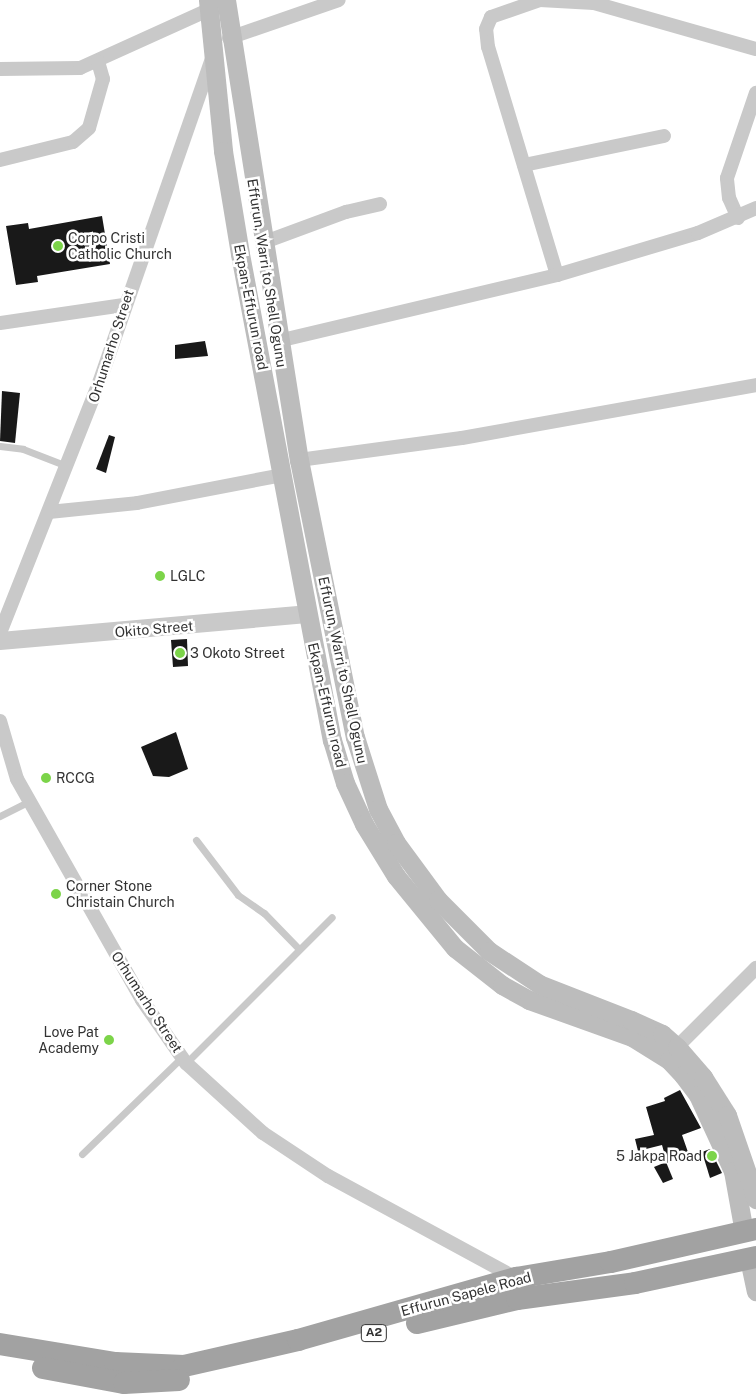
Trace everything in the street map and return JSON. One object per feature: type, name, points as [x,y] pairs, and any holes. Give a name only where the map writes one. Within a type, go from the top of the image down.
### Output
[{"type":"highway","name":"Effurun Sapele Road","points":[[0,1344],[115,1363],[184,1366],[290,1342],[516,1278],[611,1262],[750,1231]]},
{"type":"highway","name":"Effurun Sapele Road","points":[[0,1359],[121,1389],[203,1377],[517,1299],[635,1283],[752,1258]]},
{"type":"main road","name":"Effurun, Warri to Shell Ogunu","points":[[226,0],[229,38],[299,460],[355,737],[378,808],[396,843],[438,900],[488,951],[539,984],[662,1034],[677,1048],[703,1077],[750,1159],[756,1199]]},
{"type":"main road","name":"Ekpan-Effurun road","points":[[208,5],[222,151],[307,614],[332,740],[345,783],[364,824],[396,876],[455,948],[522,997],[632,1037],[669,1060],[683,1075],[698,1095],[733,1171],[750,1231]]},
{"type":"main road","points":[[332,740],[355,737]]},
{"type":"main road","points":[[752,1258],[756,1291]]},
{"type":"street","points":[[229,38],[339,0]]},
{"type":"street","points":[[557,275],[488,46],[486,28],[491,17],[501,11],[540,0],[594,3],[756,49]]},
{"type":"street","points":[[0,69],[80,68],[98,62],[208,5]]},
{"type":"street","name":"Orhumarho Street","points":[[0,633],[67,466],[213,55]]},
{"type":"street","points":[[0,160],[73,142],[89,128],[102,79],[98,62]]},
{"type":"street","points":[[738,218],[729,198],[727,178],[756,93]]},
{"type":"street","points":[[524,164],[664,136]]},
{"type":"street","points":[[262,243],[346,212],[380,204]]},
{"type":"street","points":[[278,341],[557,275],[738,218],[756,208]]},
{"type":"street","points":[[0,323],[124,305]]},
{"type":"street","points":[[299,460],[462,438],[756,385]]},
{"type":"street","points":[[50,512],[137,504],[283,475]]},
{"type":"street","name":"Okito Street","points":[[0,641],[53,639],[307,614]]},
{"type":"street","name":"Orhumarho Street","points":[[0,721],[17,779],[142,1000],[184,1060],[262,1134],[328,1176],[516,1278]]},
{"type":"street","points":[[677,1048],[756,968]]},
{"type":"lane","points":[[0,446],[23,449],[67,466]]},
{"type":"lane","points":[[0,816],[29,800]]},
{"type":"lane","points":[[196,840],[238,895],[264,912],[298,948]]},
{"type":"lane","points":[[82,1154],[184,1060],[263,983],[274,979],[298,948],[332,917]]},
{"type":"building","name":"Corpo Cristi Catholic Church","points":[[102,216],[110,264],[37,276],[38,282],[16,285],[6,226],[28,223],[29,229]]},
{"type":"building","points":[[205,341],[208,356],[175,359],[175,345]]},
{"type":"building","points":[[2,391],[20,393],[15,443],[0,441]]},
{"type":"building","points":[[109,435],[115,437],[106,473],[96,469]]},
{"type":"building","name":"3 Okoto Street","points":[[187,639],[188,666],[173,667],[171,640]]},
{"type":"building","points":[[176,732],[188,769],[169,777],[153,776],[141,747]]},
{"type":"building","points":[[680,1090],[701,1128],[682,1135],[689,1155],[667,1163],[662,1145],[638,1151],[635,1139],[654,1135],[646,1107],[665,1101],[664,1098]]},
{"type":"building","points":[[710,1149],[722,1173],[710,1178],[702,1152]]},
{"type":"building","points":[[666,1162],[673,1179],[663,1183],[654,1167]]},
{"type":"place","name":"Corpo Cristi Catholic Church","points":[[58,246]]},
{"type":"place","name":"LGLC","points":[[160,576]]},
{"type":"place","name":"3 Okoto Street","points":[[180,653]]},
{"type":"place","name":"RCCG","points":[[46,778]]},
{"type":"place","name":"Corner Stone Christain Church","points":[[56,894]]},
{"type":"place","name":"Love Pat Academy","points":[[109,1040]]},
{"type":"place","name":"5 Jakpa Road","points":[[712,1156]]}]
